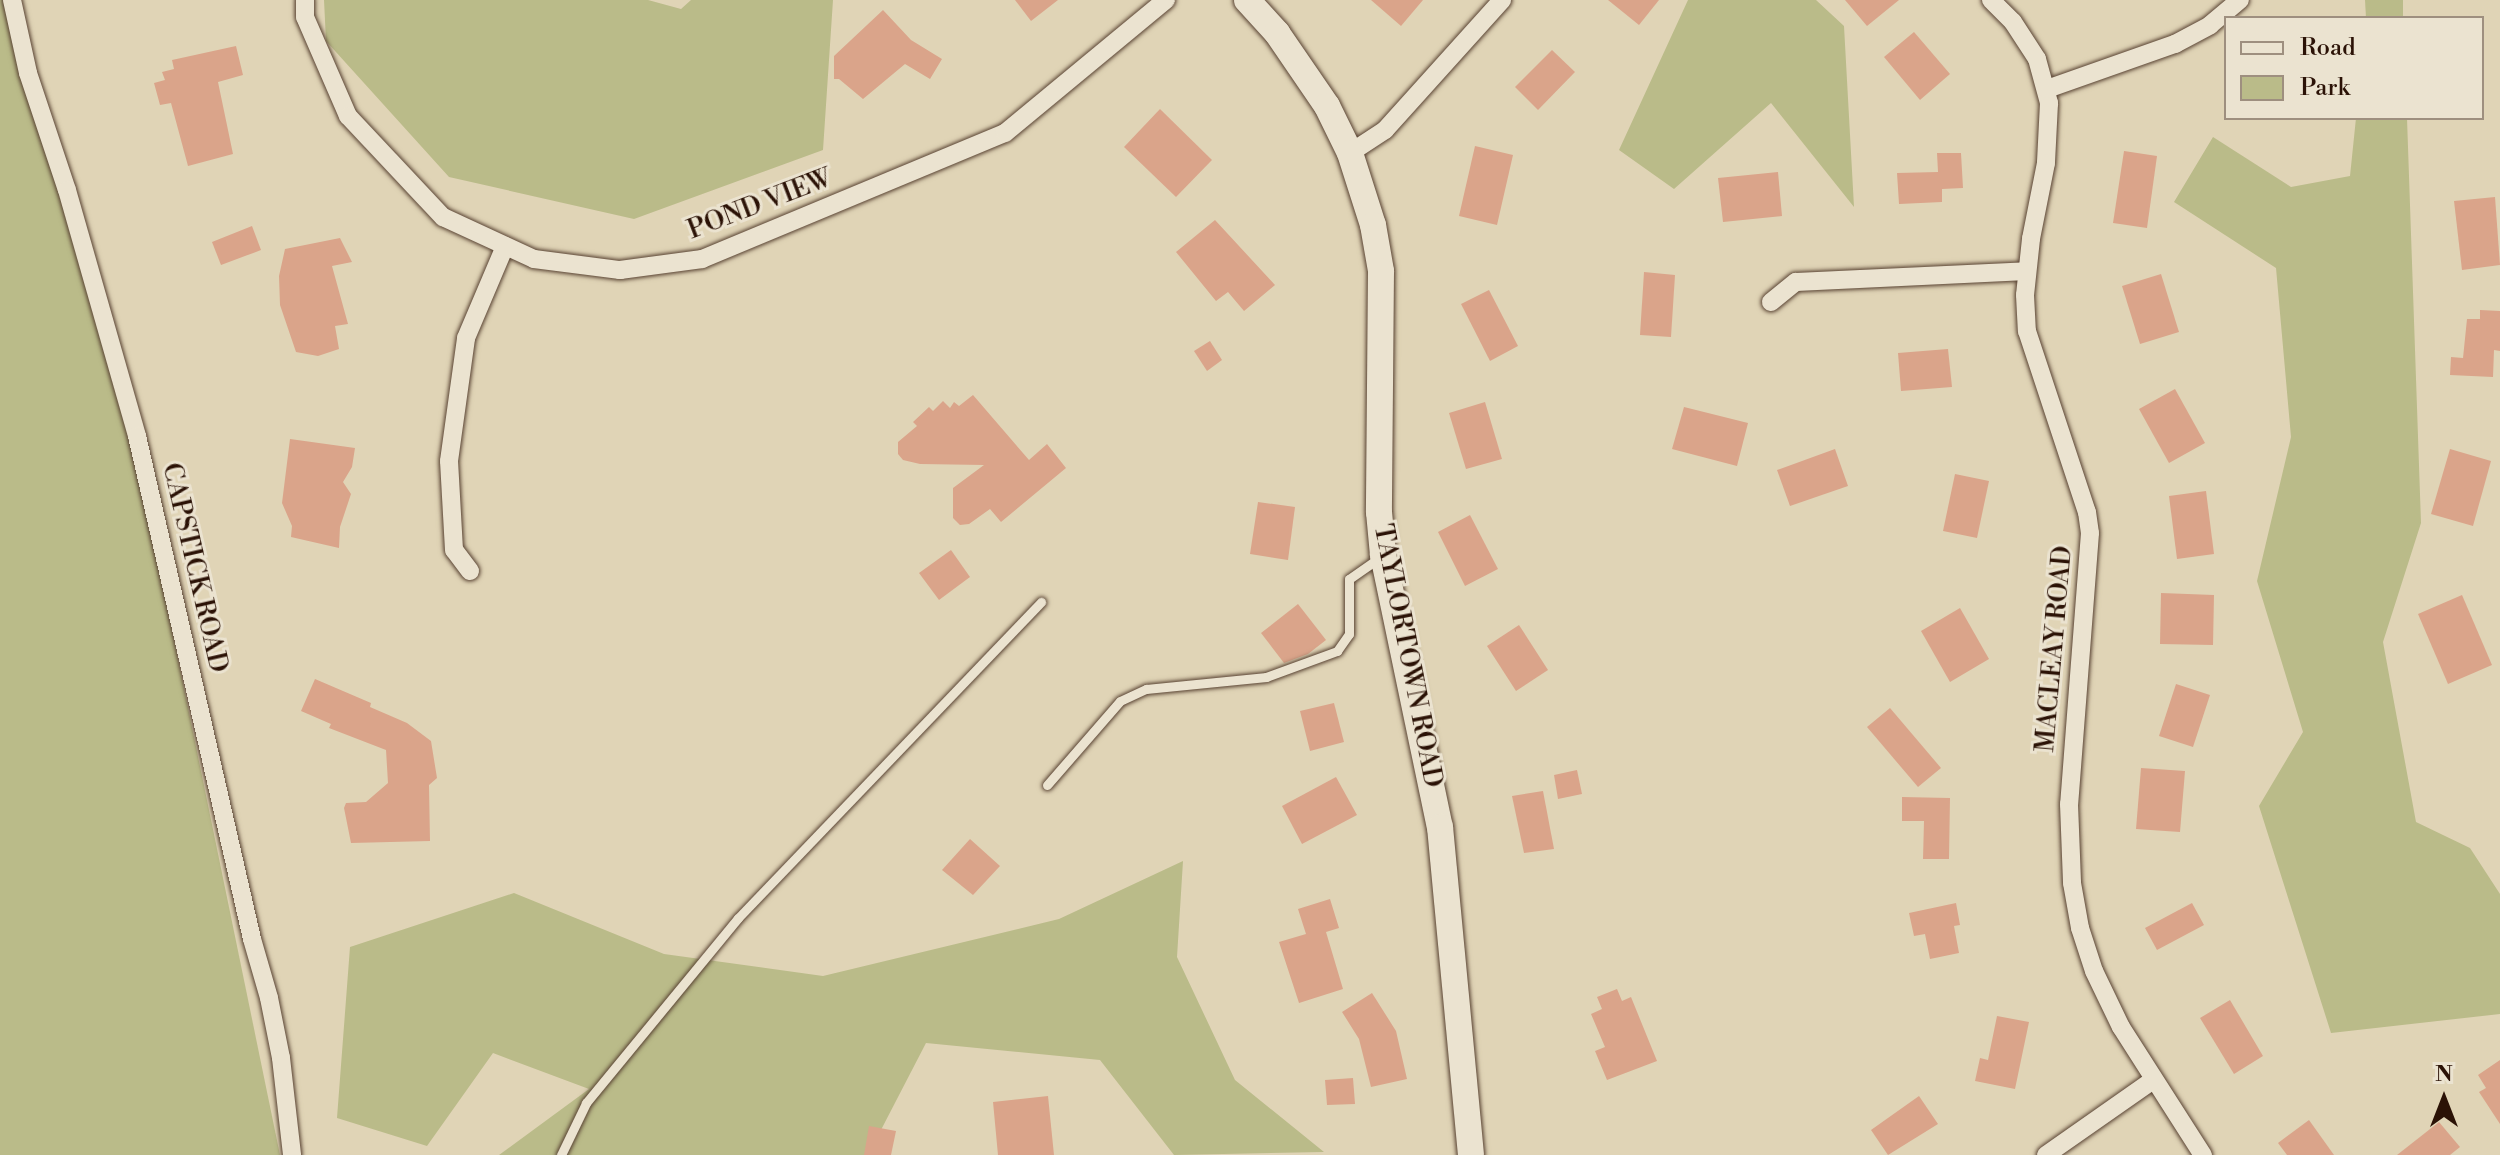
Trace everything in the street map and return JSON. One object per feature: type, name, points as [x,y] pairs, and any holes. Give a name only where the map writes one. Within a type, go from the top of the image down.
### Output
[{"type":"street","name":"CAPSTICK ROAD","points":[[12,0],[28,73],[67,190],[137,436],[252,939],[269,998],[281,1058],[292,1155]]},
{"type":"street","name":"POND VIEW","points":[[305,0],[305,17],[348,116],[443,217],[534,259],[620,270],[702,259],[1005,133],[1166,0]]},
{"type":"street","name":"TAYLORTOWN ROAD","points":[[1247,0],[1315,85],[1350,153],[1373,225],[1381,271],[1379,512],[1383,555],[1440,827],[1471,1155]]},
{"type":"street","points":[[1350,153],[1394,120],[1502,0]]},
{"type":"street","name":"MACLEAY ROAD","points":[[1991,0],[2013,22],[2037,59],[2047,89],[2050,118],[2046,163],[2027,271],[2027,331],[2087,512],[2090,533],[2070,772],[2072,883],[2080,928],[2094,971],[2153,1080],[2203,1155]]},
{"type":"street","points":[[2047,89],[2175,44],[2210,25],[2240,0]]},
{"type":"street","points":[[470,571],[454,550],[449,461],[466,338],[505,246]]},
{"type":"street","points":[[1771,302],[1796,282],[2027,271]]},
{"type":"street","points":[[2046,1155],[2153,1080]]},
{"type":"lane","points":[[1047,785],[1120,701],[1146,689],[1266,677],[1337,651],[1349,634],[1349,579],[1383,555]]},
{"type":"lane","points":[[561,1155],[586,1103],[738,918],[1041,602]]},
{"type":"green space","points":[[0,0],[4,0],[123,392],[280,1155],[0,1155]]},
{"type":"green space","points":[[324,0],[648,0],[681,9],[691,0],[833,0],[823,150],[634,219],[449,177],[326,41]]},
{"type":"green space","points":[[1688,0],[1816,0],[1844,26],[1854,207],[1771,103],[1674,189],[1619,150]]},
{"type":"green space","points":[[2365,0],[2403,0],[2403,16],[2366,16]]},
{"type":"green space","points":[[2356,120],[2407,120],[2421,523],[2383,642],[2416,822],[2470,848],[2500,894],[2500,1014],[2331,1033],[2259,806],[2303,732],[2257,581],[2291,437],[2276,268],[2174,202],[2213,137],[2291,187],[2350,176]]},
{"type":"green space","points":[[1183,861],[1177,957],[1235,1080],[1324,1152],[1174,1155],[1100,1060],[926,1043],[868,1155],[499,1155],[589,1089],[493,1053],[427,1146],[337,1118],[350,947],[514,893],[664,954],[823,976],[1059,919]]},
{"type":"building","points":[[1015,0],[1058,0],[1031,21]]},
{"type":"building","points":[[1371,0],[1423,0],[1401,26]]},
{"type":"building","points":[[1608,0],[1659,0],[1639,25]]},
{"type":"building","points":[[1845,0],[1899,0],[1867,26]]},
{"type":"building","points":[[883,10],[911,40],[942,59],[930,79],[905,64],[863,99],[839,79],[834,79],[834,56]]},
{"type":"building","points":[[1914,32],[1950,74],[1920,100],[1884,57]]},
{"type":"building","points":[[236,46],[243,75],[218,82],[233,154],[188,166],[171,103],[160,105],[154,83],[165,80],[162,72],[174,69],[172,60]]},
{"type":"building","points":[[1552,50],[1575,72],[1538,110],[1515,87]]},
{"type":"building","points":[[1160,109],[1212,160],[1176,197],[1124,147]]},
{"type":"building","points":[[1475,146],[1513,155],[1497,225],[1459,216]]},
{"type":"building","points":[[2124,151],[2157,156],[2147,228],[2113,223]]},
{"type":"building","points":[[1937,153],[1961,153],[1963,188],[1942,189],[1942,202],[1899,204],[1897,173],[1938,172]]},
{"type":"building","points":[[1778,172],[1782,216],[1723,222],[1718,178]]},
{"type":"building","points":[[2495,197],[2500,265],[2462,270],[2454,201]]},
{"type":"building","points":[[1215,220],[1275,285],[1244,311],[1228,292],[1216,301],[1176,252]]},
{"type":"building","points":[[252,226],[261,250],[221,265],[212,242]]},
{"type":"building","points":[[340,238],[352,262],[332,266],[348,324],[335,326],[339,349],[318,356],[296,352],[280,305],[279,276],[285,249]]},
{"type":"building","points":[[1644,272],[1675,275],[1671,337],[1640,335]]},
{"type":"building","points":[[2161,274],[2179,332],[2140,344],[2122,286]]},
{"type":"building","points":[[1489,290],[1518,346],[1490,361],[1461,304]]},
{"type":"building","points":[[2480,310],[2500,311],[2500,351],[2494,350],[2493,377],[2450,375],[2451,357],[2463,358],[2467,319],[2480,319]]},
{"type":"building","points":[[1210,341],[1222,360],[1207,371],[1194,351]]},
{"type":"building","points":[[1948,349],[1952,387],[1901,391],[1898,353]]},
{"type":"building","points":[[2175,389],[2205,443],[2169,463],[2139,409]]},
{"type":"building","points":[[973,395],[1029,460],[1047,444],[1066,468],[1001,522],[990,509],[969,524],[960,525],[953,518],[953,488],[984,465],[920,464],[903,460],[898,454],[898,442],[917,426],[913,422],[929,407],[933,411],[943,401],[950,408],[954,402],[959,406]]},
{"type":"building","points":[[1485,402],[1502,459],[1466,469],[1449,413]]},
{"type":"building","points":[[1684,407],[1748,423],[1737,466],[1672,449]]},
{"type":"building","points":[[290,439],[355,448],[352,467],[343,482],[351,494],[340,527],[339,548],[291,537],[292,526],[282,503]]},
{"type":"building","points":[[1835,449],[1848,486],[1790,506],[1777,470]]},
{"type":"building","points":[[2450,449],[2491,461],[2473,526],[2431,514]]},
{"type":"building","points":[[1955,474],[1989,481],[1977,538],[1943,531]]},
{"type":"building","points":[[2206,491],[2214,554],[2177,559],[2169,496]]},
{"type":"building","points":[[1258,502],[1295,507],[1288,560],[1250,554]]},
{"type":"building","points":[[1470,515],[1498,569],[1465,586],[1438,532]]},
{"type":"building","points":[[951,550],[970,577],[939,600],[919,573]]},
{"type":"building","points":[[2161,593],[2214,595],[2213,645],[2160,644]]},
{"type":"building","points":[[2462,595],[2492,665],[2448,684],[2418,614]]},
{"type":"building","points":[[1298,604],[1326,640],[1308,654],[1284,663],[1261,633]]},
{"type":"building","points":[[1960,608],[1989,659],[1950,682],[1921,631]]},
{"type":"building","points":[[1519,625],[1548,670],[1516,691],[1487,646]]},
{"type":"building","points":[[315,679],[371,703],[370,707],[407,723],[431,741],[437,778],[429,785],[430,841],[351,843],[344,808],[346,803],[366,802],[388,783],[386,750],[329,728],[331,724],[301,711]]},
{"type":"building","points":[[2176,684],[2210,695],[2193,747],[2159,736]]},
{"type":"building","points":[[1334,703],[1344,742],[1310,751],[1300,711]]},
{"type":"building","points":[[1890,708],[1941,768],[1918,787],[1867,727]]},
{"type":"building","points":[[2141,768],[2185,771],[2180,832],[2136,829]]},
{"type":"building","points":[[1577,770],[1582,794],[1558,799],[1554,775]]},
{"type":"building","points":[[1336,777],[1357,815],[1302,844],[1282,806]]},
{"type":"building","points":[[1543,791],[1554,849],[1524,853],[1512,796]]},
{"type":"building","points":[[1902,797],[1950,798],[1949,859],[1923,859],[1924,821],[1902,821]]},
{"type":"building","points":[[970,839],[1000,866],[973,895],[942,870]]},
{"type":"building","points":[[1330,899],[1339,928],[1326,932],[1343,989],[1299,1003],[1279,942],[1306,934],[1298,909]]},
{"type":"building","points":[[1956,903],[1960,925],[1954,926],[1959,953],[1930,959],[1925,934],[1914,936],[1909,913]]},
{"type":"building","points":[[2192,903],[2204,925],[2157,950],[2145,928]]},
{"type":"building","points":[[1617,989],[1622,1001],[1631,997],[1657,1061],[1607,1080],[1595,1051],[1605,1047],[1591,1014],[1602,1009],[1597,997]]},
{"type":"building","points":[[1372,993],[1396,1031],[1407,1079],[1371,1087],[1359,1039],[1342,1012]]},
{"type":"building","points":[[2230,1000],[2263,1056],[2234,1074],[2200,1018]]},
{"type":"building","points":[[1997,1016],[2029,1022],[2015,1089],[1975,1081],[1980,1058],[1988,1060]]},
{"type":"building","points":[[2500,1060],[2500,1124],[2479,1092],[2486,1088],[2478,1075]]},
{"type":"building","points":[[1353,1078],[1355,1104],[1327,1105],[1325,1080]]},
{"type":"building","points":[[1048,1096],[1054,1155],[998,1155],[993,1102]]},
{"type":"building","points":[[1919,1096],[1938,1124],[1888,1155],[1871,1130]]},
{"type":"building","points":[[2309,1120],[2334,1155],[2287,1155],[2278,1143]]},
{"type":"building","points":[[2439,1122],[2460,1147],[2450,1155],[2397,1155]]},
{"type":"building","points":[[869,1126],[896,1131],[891,1155],[864,1155]]}]
